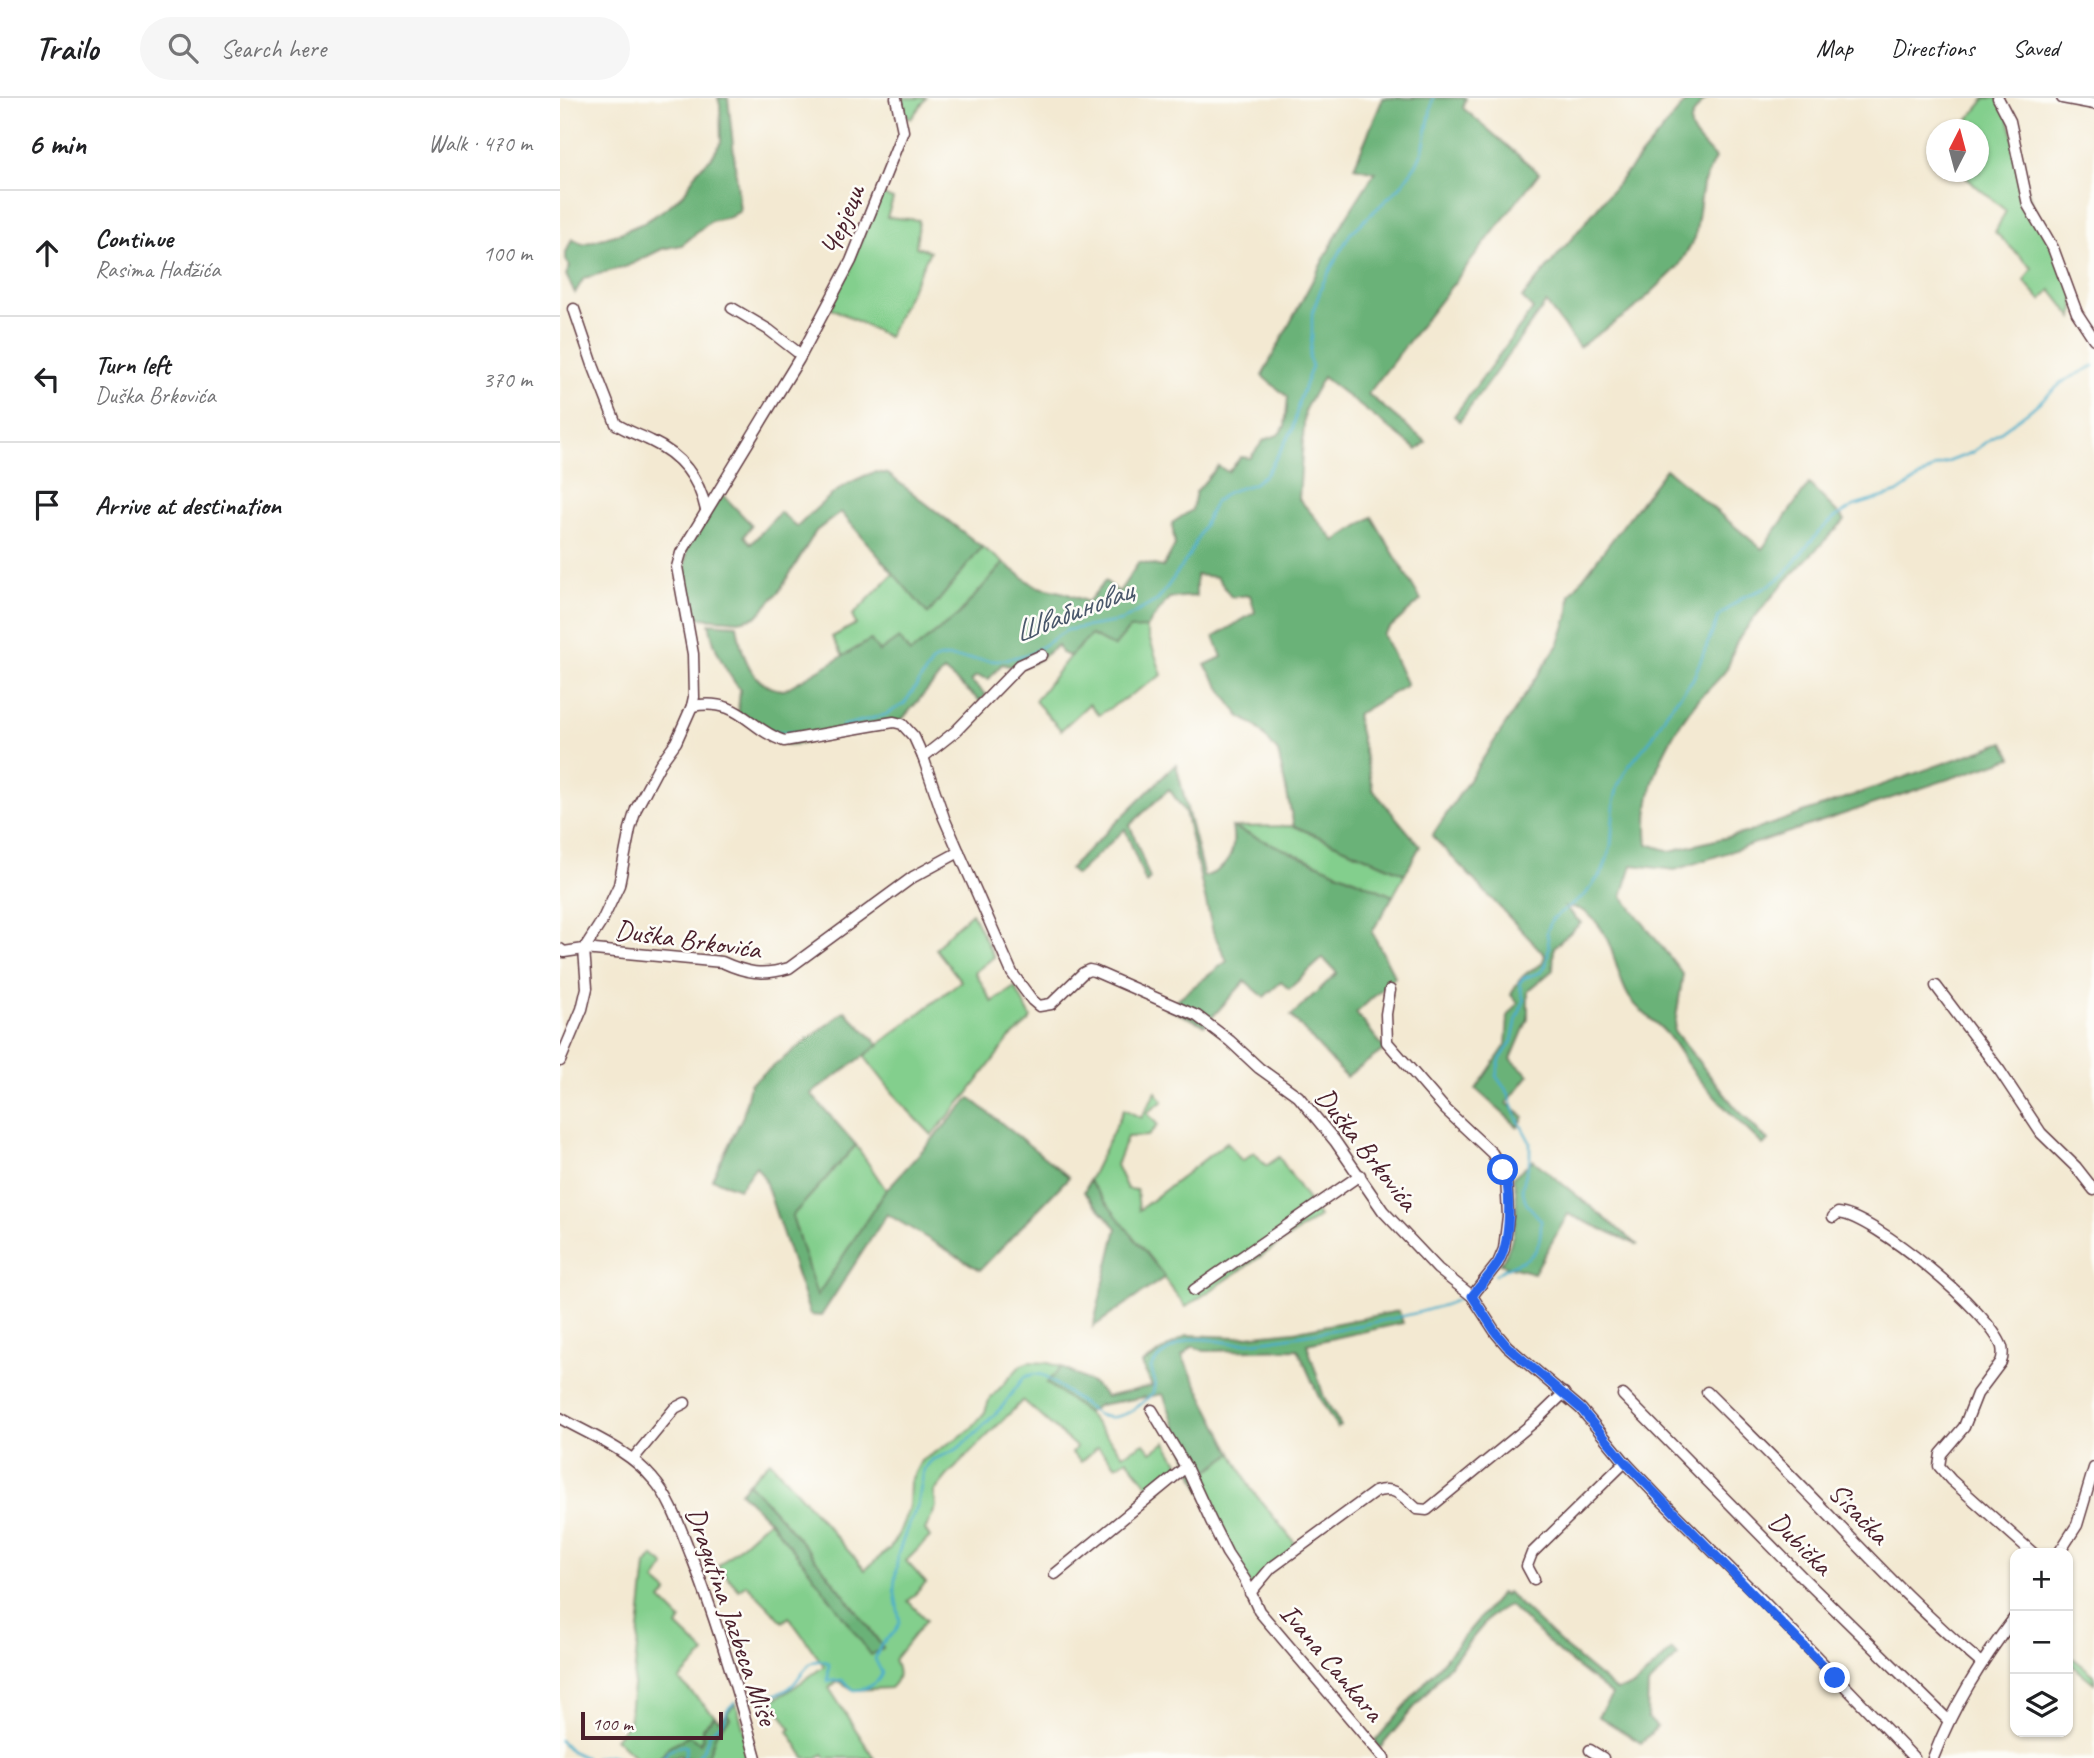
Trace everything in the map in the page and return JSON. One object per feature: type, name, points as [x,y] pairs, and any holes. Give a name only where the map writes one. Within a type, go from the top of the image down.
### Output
[{"type":"street","name":"Черјеци","points":[[692,706],[693,654],[677,567],[687,540],[801,355],[851,261],[900,142],[903,125],[896,98]]},
{"type":"street","points":[[1998,98],[2010,121],[2028,205],[2053,248],[2077,313],[2094,339]]},
{"type":"street","points":[[2062,98],[2094,104]]},
{"type":"street","points":[[732,308],[769,330],[801,355]]},
{"type":"street","points":[[574,309],[616,424],[654,442],[683,463],[697,482],[706,510]]},
{"type":"street","points":[[923,757],[956,731],[1020,665],[1042,655]]},
{"type":"street","name":"Duška Brkovića","points":[[692,706],[704,703],[739,712],[774,738],[784,741],[875,725],[902,724],[914,737],[923,757],[959,852],[1012,974],[1035,1004],[1051,1004],[1089,970],[1103,974],[1197,1016],[1221,1033],[1259,1068],[1298,1096],[1360,1175],[1383,1211],[1413,1245],[1472,1296],[1507,1346],[1581,1409],[1625,1462],[1914,1758]]},
{"type":"street","points":[[560,1061],[582,1009],[587,988],[584,949],[602,921],[619,885],[636,809],[680,734],[692,706]]},
{"type":"street","name":"Duška Brkovića","points":[[584,949],[722,962],[743,972],[780,971],[811,953],[913,877],[959,852]]},
{"type":"street","points":[[561,953],[584,949]]},
{"type":"street","points":[[1936,986],[2041,1133],[2094,1189]]},
{"type":"street","points":[[1390,990],[1386,1014],[1387,1042],[1445,1109],[1492,1153],[1506,1176],[1506,1241],[1498,1263],[1472,1296]]},
{"type":"street","points":[[1194,1290],[1360,1175]]},
{"type":"street","points":[[1833,1217],[1838,1213],[1852,1215],[1873,1226],[1946,1282],[1998,1340],[2003,1356],[2001,1362],[1977,1394],[1964,1427],[1938,1460],[1939,1466],[1970,1499],[2027,1548]]},
{"type":"street","name":"Sisačka","points":[[1707,1392],[1909,1598],[1981,1663]]},
{"type":"street","name":"Ivana Cankara","points":[[1250,1593],[1271,1568],[1375,1493],[1392,1490],[1417,1509],[1423,1511],[1428,1508],[1534,1422],[1563,1393]]},
{"type":"street","name":"Dubička","points":[[1623,1395],[1802,1577],[1949,1721]]},
{"type":"street","points":[[633,1459],[675,1408],[685,1403]]},
{"type":"street","name":"Ivana Cankara","points":[[1153,1410],[1186,1467],[1227,1553],[1245,1580],[1259,1611],[1384,1758]]},
{"type":"street","name":"Dragutina Jazbeca Miše","points":[[560,1418],[633,1459],[655,1480],[684,1537],[715,1619],[756,1758]]},
{"type":"street","points":[[1534,1579],[1527,1566],[1532,1553],[1625,1462]]},
{"type":"street","points":[[1055,1574],[1186,1467]]},
{"type":"street","points":[[2062,1548],[2077,1525],[2094,1468]]},
{"type":"street","points":[[1933,1758],[1960,1697],[2010,1624]]},
{"type":"street","points":[[1590,1751],[1603,1758]]},
{"type":"green space","points":[[718,98],[728,98],[740,211],[730,217],[711,221],[682,245],[662,249],[628,266],[584,278],[575,293],[566,275],[570,266],[566,253],[572,239],[583,244],[618,234],[645,222],[685,192],[697,171],[712,157],[721,142]]},
{"type":"green space","points":[[899,98],[926,98],[911,119],[905,115]]},
{"type":"green space","points":[[1383,98],[1466,98],[1463,108],[1539,173],[1368,394],[1426,442],[1417,450],[1323,377],[1305,409],[1299,499],[1335,541],[1372,517],[1421,600],[1383,634],[1407,685],[1356,715],[1373,790],[1420,846],[1405,874],[1294,826],[1278,752],[1256,726],[1239,716],[1205,665],[1222,657],[1214,637],[1255,612],[1250,595],[1231,597],[1217,577],[1196,575],[1196,596],[1169,598],[1146,628],[1129,629],[1114,647],[1091,635],[1070,656],[1061,653],[1058,645],[1025,666],[1002,664],[989,679],[976,676],[971,681],[986,695],[980,701],[944,671],[897,725],[793,745],[784,744],[738,713],[740,690],[720,658],[709,623],[737,625],[741,647],[750,668],[763,683],[784,690],[871,640],[879,652],[899,638],[910,653],[958,615],[1004,563],[1035,586],[1088,602],[1105,581],[1119,592],[1139,562],[1163,567],[1175,545],[1172,523],[1192,510],[1196,492],[1218,466],[1228,472],[1241,457],[1250,458],[1264,440],[1278,435],[1285,426],[1288,397],[1262,376],[1345,219],[1375,172],[1354,167]]},
{"type":"green space","points":[[1689,98],[1707,98],[1691,122],[1695,135],[1715,158],[1703,184],[1695,238],[1678,267],[1633,310],[1579,347],[1546,303],[1460,421],[1454,416],[1533,309],[1522,298]]},
{"type":"green space","points":[[1986,98],[2003,98],[2032,206],[2056,241],[2076,287],[2073,318],[2051,290],[2041,300],[2024,281],[2032,268],[1995,232],[2006,211],[1971,182],[1989,182],[1989,119],[1968,119]]},
{"type":"green space","points":[[881,194],[893,199],[887,217],[919,220],[916,247],[930,251],[888,337],[831,308]]},
{"type":"green space","points":[[1666,469],[1762,549],[1809,484],[1845,520],[1762,608],[1738,640],[1726,670],[1697,701],[1675,733],[1665,750],[1652,786],[1648,805],[1648,844],[1670,851],[1749,832],[2004,742],[2012,758],[1675,870],[1632,865],[1622,896],[1683,974],[1674,1031],[1735,1107],[1768,1141],[1763,1145],[1706,1087],[1668,1035],[1629,997],[1603,931],[1590,916],[1575,908],[1565,907],[1581,923],[1554,947],[1553,970],[1528,991],[1528,1019],[1511,1059],[1529,1075],[1507,1103],[1524,1117],[1518,1127],[1476,1089],[1506,1045],[1508,1016],[1518,1003],[1511,995],[1514,989],[1523,976],[1542,964],[1545,955],[1432,836],[1559,643],[1569,613],[1570,595]]},
{"type":"green space","points":[[875,472],[888,474],[982,547],[928,614],[841,512],[816,531],[779,592],[756,617],[739,621],[689,617],[684,581],[687,548],[722,494],[752,525],[744,536],[751,544],[780,512],[797,527],[841,488]]},
{"type":"green space","points":[[982,547],[1004,563],[958,615],[910,653],[879,653],[870,640],[843,656],[832,637],[856,624],[852,616],[894,573],[928,614]]},
{"type":"green space","points":[[1129,628],[1146,628],[1162,675],[1099,715],[1089,704],[1061,730],[1035,701],[1070,656],[1091,635]]},
{"type":"green space","points":[[1176,764],[1204,877],[1219,869],[1229,858],[1233,844],[1232,827],[1393,896],[1372,932],[1395,977],[1356,1013],[1385,1049],[1346,1077],[1291,1016],[1337,973],[1323,958],[1289,989],[1281,982],[1264,997],[1245,981],[1205,1025],[1166,1008],[1227,961],[1213,932],[1185,812],[1169,789],[1130,825],[1150,879],[1146,883],[1125,829],[1076,875],[1069,869]]},
{"type":"green space","points":[[1294,826],[1405,874],[1393,896],[1232,827]]},
{"type":"green space","points":[[972,913],[994,957],[975,972],[992,1002],[1015,987],[1031,1017],[1029,1022],[1009,1039],[967,1095],[932,1135],[901,1103],[864,1056],[961,981],[936,949],[947,935]]},
{"type":"green space","points":[[845,1011],[879,1045],[811,1094],[856,1145],[792,1216],[817,1296],[886,1190],[970,1098],[1069,1177],[980,1270],[887,1214],[821,1316],[810,1315],[764,1178],[756,1166],[739,1189],[712,1179],[743,1116],[750,1084]]},
{"type":"green space","points":[[1156,1092],[1163,1101],[1147,1113],[1158,1125],[1148,1136],[1127,1137],[1116,1165],[1127,1189],[1137,1190],[1139,1210],[1227,1142],[1242,1161],[1254,1152],[1266,1166],[1279,1157],[1319,1217],[1186,1307],[1089,1181],[1124,1109],[1141,1118]]},
{"type":"green space","points":[[856,1145],[886,1190],[817,1297],[792,1216]]},
{"type":"green space","points":[[1533,1160],[1638,1245],[1568,1214],[1534,1273],[1500,1264],[1510,1245],[1515,1222],[1513,1177]]},
{"type":"green space","points":[[1089,1181],[1165,1277],[1093,1327],[1117,1228],[1084,1192]]},
{"type":"green space","points":[[1399,1311],[1403,1323],[1307,1344],[1324,1397],[1341,1426],[1337,1428],[1320,1399],[1298,1349],[1204,1351],[1193,1346],[1182,1356],[1232,1453],[1196,1480],[1163,1394],[1099,1405],[1087,1413],[1047,1383],[1061,1367],[1094,1384],[1106,1397],[1152,1386],[1142,1364],[1187,1335],[1237,1337],[1303,1330]]},
{"type":"green space","points":[[1029,1362],[1061,1367],[1047,1383],[1087,1413],[1123,1455],[1144,1443],[1151,1452],[1166,1442],[1180,1466],[1156,1495],[1127,1459],[1116,1466],[1098,1447],[1081,1462],[1072,1453],[1076,1447],[1023,1400],[934,1492],[936,1507],[925,1530],[930,1537],[906,1561],[926,1583],[908,1601],[926,1620],[894,1660],[898,1672],[896,1682],[890,1688],[854,1690],[838,1681],[829,1688],[874,1758],[826,1758],[823,1754],[817,1758],[805,1758],[788,1731],[791,1729],[772,1700],[824,1666],[789,1617],[783,1622],[746,1584],[739,1590],[718,1566],[769,1520],[871,1654],[883,1647],[818,1562],[748,1483],[770,1461],[865,1570],[890,1548],[899,1533],[909,1507],[910,1482],[921,1461],[970,1430],[985,1412],[989,1400],[1021,1365]]},
{"type":"green space","points":[[1232,1453],[1251,1489],[1298,1547],[1251,1588],[1196,1480]]},
{"type":"green space","points":[[748,1483],[818,1562],[883,1648],[871,1655],[807,1567],[769,1520],[740,1492]]},
{"type":"green space","points":[[653,1556],[665,1566],[655,1581],[668,1592],[661,1600],[681,1620],[677,1626],[705,1653],[679,1680],[715,1716],[702,1728],[703,1738],[700,1744],[659,1758],[636,1758],[615,1738],[629,1723],[646,1565]]},
{"type":"green space","points":[[1507,1592],[1568,1650],[1616,1690],[1634,1686],[1672,1650],[1678,1656],[1648,1685],[1647,1717],[1657,1727],[1641,1743],[1598,1716],[1612,1695],[1561,1654],[1509,1605],[1490,1617],[1380,1748],[1375,1741],[1501,1593],[1504,1596]]},
{"type":"green space","points":[[2073,1658],[2094,1675],[2094,1683],[2073,1666]]},
{"type":"green space","points":[[736,1703],[752,1758],[705,1758],[717,1731],[730,1718],[727,1713]]},
{"type":"green space","points":[[727,1713],[730,1718],[717,1731],[705,1758],[681,1758],[681,1755],[675,1758],[659,1758],[669,1746],[689,1736],[700,1743],[703,1738],[702,1728],[715,1716],[719,1720]]},
{"type":"waterway","name":"Швабиновац","points":[[842,726],[885,715],[904,704],[934,660],[945,657],[997,661],[1030,654],[1067,630],[1121,621],[1158,600],[1189,556],[1215,502],[1228,492],[1253,484],[1267,473],[1293,429],[1299,401],[1312,366],[1309,359],[1312,314],[1323,283],[1350,234],[1400,187],[1416,165],[1423,150],[1433,98]]},
{"type":"waterway","points":[[1495,1275],[1529,1257],[1538,1245],[1540,1235],[1541,1220],[1526,1203],[1522,1188],[1530,1158],[1530,1142],[1517,1118],[1509,1094],[1496,1076],[1500,1060],[1512,1041],[1524,1001],[1519,983],[1524,978],[1541,972],[1546,965],[1549,948],[1547,932],[1552,919],[1585,895],[1603,871],[1611,847],[1614,802],[1618,786],[1628,767],[1693,679],[1719,616],[1743,597],[1763,589],[1783,576],[1818,533],[1834,518],[1854,506],[1897,493],[1935,467],[1971,453],[2029,411],[2064,381],[2094,366]]},
{"type":"waterway","name":"Швабиновац","points":[[773,731],[801,733]]},
{"type":"waterway","points":[[748,1700],[786,1690],[815,1661],[829,1663],[828,1681],[842,1680],[854,1690],[867,1688],[878,1680],[882,1673],[875,1659],[881,1644],[895,1632],[900,1622],[894,1588],[898,1554],[918,1505],[924,1469],[932,1460],[956,1450],[974,1435],[1002,1407],[1024,1377],[1043,1375],[1098,1415],[1121,1416],[1135,1409],[1153,1393],[1155,1382],[1151,1368],[1158,1359],[1189,1340],[1237,1343],[1284,1338],[1394,1318],[1452,1302],[1466,1294]]},
{"type":"waterway","points":[[697,1758],[710,1733],[724,1721],[727,1710],[735,1702]]},
{"type":"waterway","points":[[560,1740],[571,1751],[586,1758]]},
{"type":"waterway","points":[[663,1758],[667,1752],[681,1745],[687,1747],[684,1758]]},
{"type":"waterway","points":[[594,1758],[609,1755],[623,1758]]},
{"type":"route","points":[[1503,1170],[1506,1176],[1508,1216],[1504,1249],[1498,1263],[1472,1296],[1496,1333],[1507,1346],[1581,1409],[1625,1462],[1835,1678]]}]
